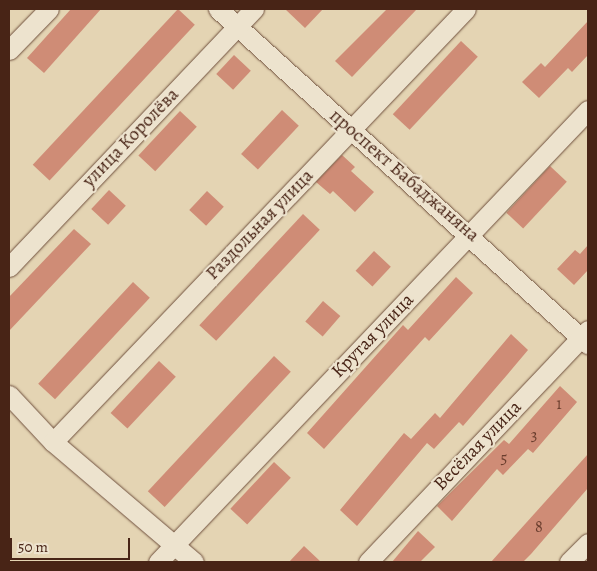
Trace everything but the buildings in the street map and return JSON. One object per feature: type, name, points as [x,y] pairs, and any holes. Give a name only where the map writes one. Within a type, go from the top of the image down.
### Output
[{"type":"street","points":[[9,50],[49,9]]},
{"type":"street","name":"проспект Бабаджаняна","points":[[218,9],[351,130],[586,337]]},
{"type":"street","name":"улица Королёва","points":[[9,268],[254,9]]},
{"type":"street","name":"Раздольная улица","points":[[53,442],[466,9]]},
{"type":"street","name":"Крутая улица","points":[[158,562],[588,110]]},
{"type":"street","name":"Весёлая улица","points":[[368,562],[586,337]]},
{"type":"street","points":[[9,395],[53,442],[194,562]]},
{"type":"street","points":[[569,562],[588,543]]}]
